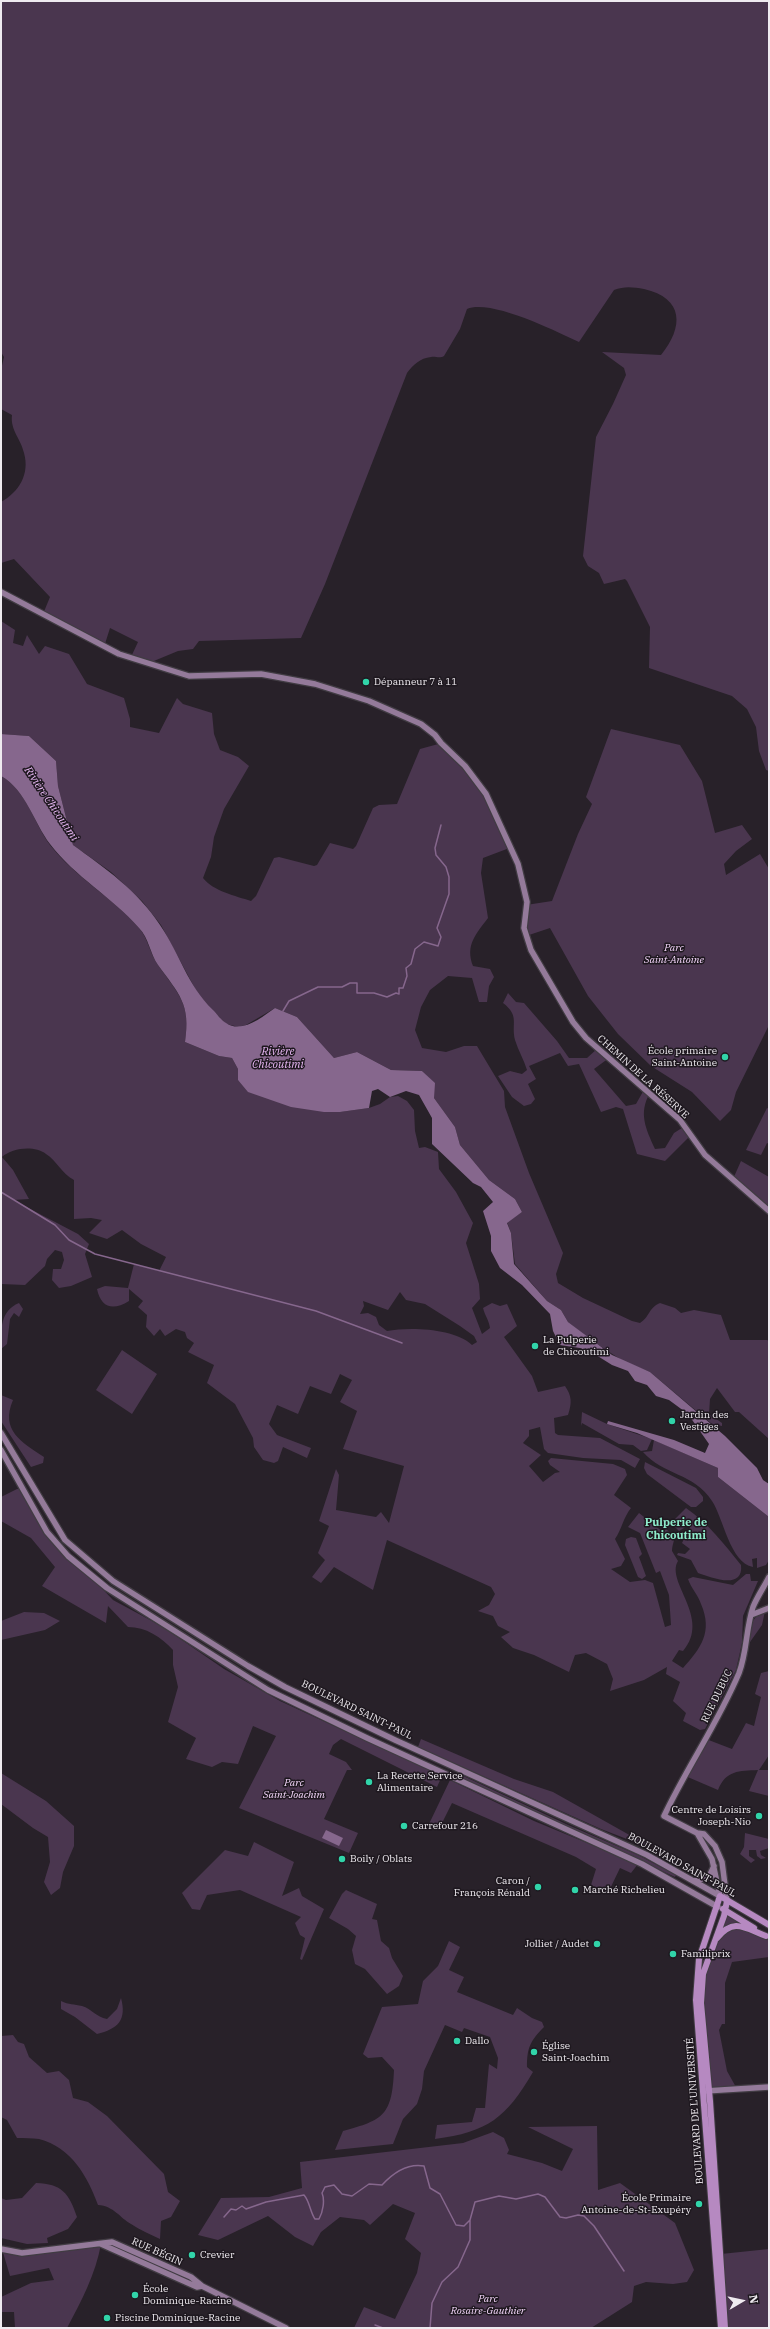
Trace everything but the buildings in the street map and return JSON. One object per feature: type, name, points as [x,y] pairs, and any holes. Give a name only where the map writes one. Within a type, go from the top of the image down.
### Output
[{"type":"main road","name":"BOULEVARD DE L'UNIVERSITÉ","points":[[720,1896],[718,1907],[696,1972],[696,2000],[707,2091],[725,2328]]},
{"type":"main road","name":"BOULEVARD SAINT-PAUL","points":[[720,1896],[769,1925]]},
{"type":"main road","name":"BOULEVARD DE L'UNIVERSITÉ","points":[[721,2328],[701,1987],[713,1944],[725,1911],[727,1900]]},
{"type":"main road","name":"BOULEVARD SAINT-PAUL","points":[[718,1907],[768,1937]]},
{"type":"main road","points":[[713,1944],[727,1927],[734,1925],[768,1937]]},
{"type":"street","name":"CHEMIN DE LA RÉSERVE","points":[[1,592],[119,654],[189,676],[261,674],[315,684],[369,701],[421,724],[435,735],[464,766],[486,794],[519,870],[527,902],[524,928],[531,950],[573,1022],[586,1038],[680,1120],[705,1155],[769,1211]]},
{"type":"street","name":"BOULEVARD SAINT-PAUL","points":[[1,1433],[65,1540],[113,1581],[248,1666],[285,1687],[395,1740],[647,1855],[720,1896]]},
{"type":"street","name":"BOULEVARD SAINT-PAUL","points":[[1,1450],[47,1532],[68,1556],[113,1592],[268,1690],[367,1738],[642,1864],[718,1907]]},
{"type":"street","name":"RUE DUBUC","points":[[697,1833],[664,1816],[683,1775],[706,1738],[736,1677],[754,1606],[769,1578]]},
{"type":"street","points":[[751,1615],[769,1608]]},
{"type":"street","points":[[697,1833],[714,1866],[720,1896]]},
{"type":"street","points":[[697,1833],[704,1834],[718,1852],[726,1883],[727,1900]]},
{"type":"street","points":[[693,1881],[709,1877],[714,1866]]},
{"type":"street","points":[[707,2091],[769,2087]]},
{"type":"street","name":"RUE BÉGIN","points":[[1,2249],[22,2253],[101,2244],[197,2287],[202,2286],[286,2328]]},
{"type":"green space","points":[[1,1],[769,1],[769,771],[766,770],[759,751],[756,727],[747,709],[732,696],[649,668],[650,627],[627,581],[625,579],[604,584],[599,573],[588,566],[583,556],[596,437],[626,375],[624,368],[602,352],[661,355],[674,334],[676,315],[673,306],[667,299],[657,293],[644,289],[629,287],[614,290],[579,342],[539,324],[507,312],[491,308],[478,307],[467,309],[460,329],[444,356],[420,360],[407,373],[325,584],[301,638],[199,641],[193,649],[178,651],[149,663],[131,657],[138,642],[110,628],[104,647],[43,614],[50,597],[14,559],[1,563],[1,502],[13,493],[22,482],[25,461],[23,448],[14,430],[12,415],[1,409],[1,370],[4,357],[1,352]]},
{"type":"green space","points":[[1,621],[15,630],[13,643],[23,646],[27,635],[39,654],[45,646],[69,654],[87,684],[124,698],[130,719],[130,727],[159,733],[177,698],[183,704],[212,713],[214,734],[220,750],[238,757],[249,766],[224,809],[214,837],[211,857],[203,878],[207,883],[219,890],[251,901],[256,896],[274,858],[279,857],[314,866],[317,865],[330,843],[353,849],[356,846],[373,808],[379,805],[397,804],[420,749],[442,743],[486,794],[512,847],[483,858],[481,873],[488,918],[479,929],[473,940],[470,952],[473,966],[490,969],[494,977],[489,986],[487,1002],[479,1002],[472,978],[448,976],[430,990],[421,1007],[415,1030],[422,1048],[446,1052],[464,1046],[477,1046],[504,1091],[505,1107],[529,1173],[563,1253],[556,1274],[558,1283],[583,1298],[632,1321],[640,1323],[646,1318],[653,1307],[660,1303],[675,1308],[681,1313],[694,1310],[721,1315],[730,1340],[769,1341],[769,1439],[739,1412],[735,1412],[717,1388],[710,1399],[709,1414],[722,1423],[722,1426],[712,1424],[650,1372],[623,1361],[588,1338],[568,1322],[561,1310],[547,1301],[515,1264],[511,1233],[507,1222],[522,1212],[515,1199],[489,1180],[460,1145],[455,1127],[434,1098],[434,1083],[422,1071],[391,1070],[357,1052],[334,1058],[297,1017],[275,1008],[246,1025],[239,1027],[226,1024],[199,996],[161,925],[142,901],[111,872],[73,845],[58,786],[56,761],[29,736],[1,734]]},
{"type":"green space","name":"Parc Saint-Antoine","points":[[611,729],[680,745],[702,781],[715,833],[742,825],[752,839],[736,851],[724,864],[726,875],[760,854],[769,869],[769,1025],[736,1092],[731,1110],[720,1121],[692,1092],[651,1066],[618,1034],[588,996],[550,928],[526,936],[526,905],[552,901],[578,834],[592,804],[586,797]]},
{"type":"green space","points":[[1,776],[10,782],[23,798],[50,845],[71,867],[117,906],[142,932],[155,961],[182,1000],[186,1018],[185,1042],[219,1056],[232,1058],[238,1069],[238,1080],[340,1112],[369,1108],[380,1104],[390,1097],[398,1096],[407,1101],[414,1110],[415,1131],[419,1148],[425,1147],[438,1152],[439,1169],[456,1192],[473,1223],[466,1243],[479,1284],[480,1299],[472,1308],[482,1334],[490,1328],[483,1308],[492,1303],[500,1306],[507,1304],[517,1326],[504,1337],[532,1376],[538,1392],[565,1386],[569,1393],[571,1403],[568,1415],[554,1418],[555,1433],[558,1435],[600,1438],[640,1459],[635,1468],[621,1460],[583,1458],[548,1453],[544,1449],[540,1427],[529,1430],[529,1436],[523,1443],[541,1455],[529,1466],[543,1482],[555,1473],[560,1472],[550,1465],[548,1461],[551,1458],[613,1464],[625,1469],[627,1475],[614,1495],[631,1508],[615,1539],[625,1559],[621,1566],[611,1569],[630,1582],[645,1580],[653,1583],[665,1627],[671,1625],[669,1595],[660,1571],[656,1573],[640,1533],[628,1527],[639,1513],[663,1532],[666,1529],[673,1535],[674,1539],[672,1551],[678,1561],[676,1570],[677,1579],[691,1614],[693,1626],[691,1639],[683,1651],[679,1650],[672,1661],[683,1668],[700,1646],[705,1631],[706,1623],[700,1601],[688,1579],[693,1577],[733,1585],[746,1574],[750,1574],[751,1581],[758,1581],[743,1616],[742,1643],[736,1670],[705,1729],[700,1730],[683,1721],[686,1713],[673,1701],[680,1682],[666,1674],[667,1667],[644,1680],[610,1691],[613,1679],[607,1664],[586,1653],[575,1655],[569,1672],[534,1655],[513,1648],[501,1637],[510,1632],[498,1626],[493,1616],[478,1611],[489,1605],[495,1594],[491,1587],[387,1540],[373,1590],[334,1567],[321,1583],[312,1577],[325,1560],[318,1553],[329,1526],[319,1521],[336,1469],[339,1475],[336,1510],[376,1517],[381,1512],[389,1523],[404,1466],[343,1449],[357,1411],[340,1402],[352,1380],[340,1374],[331,1394],[310,1386],[298,1414],[277,1405],[269,1424],[277,1435],[311,1448],[307,1458],[283,1447],[278,1461],[274,1463],[263,1460],[254,1447],[253,1438],[235,1404],[207,1383],[214,1365],[188,1352],[194,1343],[187,1338],[185,1332],[176,1329],[165,1336],[160,1329],[154,1336],[146,1327],[147,1315],[138,1307],[143,1301],[129,1289],[129,1301],[118,1306],[108,1306],[101,1300],[97,1289],[105,1286],[128,1288],[134,1264],[159,1271],[166,1257],[141,1244],[122,1230],[107,1239],[89,1233],[102,1220],[91,1218],[74,1219],[74,1180],[66,1174],[50,1157],[35,1149],[11,1151],[2,1157],[13,1170],[29,1199],[13,1200],[78,1234],[89,1244],[85,1254],[92,1277],[71,1286],[59,1288],[52,1280],[53,1269],[61,1269],[64,1260],[62,1252],[55,1250],[47,1259],[45,1266],[25,1285],[1,1284]],"holes":[[[400,1292],[406,1300],[425,1304],[474,1336],[477,1342],[472,1345],[464,1339],[454,1335],[431,1330],[407,1329],[387,1331],[379,1325],[376,1317],[368,1313],[360,1314],[364,1306],[363,1301],[388,1310]]]},
{"type":"green space","points":[[508,993],[516,1002],[524,1003],[557,1041],[569,1058],[587,1058],[598,1048],[609,1058],[594,1069],[626,1106],[636,1104],[645,1088],[650,1093],[644,1107],[644,1114],[646,1128],[655,1149],[665,1148],[674,1133],[685,1126],[691,1135],[665,1161],[637,1154],[623,1109],[616,1107],[601,1112],[579,1064],[568,1066],[560,1053],[529,1066],[536,1079],[528,1084],[535,1099],[531,1104],[524,1106],[512,1097],[498,1076],[510,1071],[522,1074],[527,1070],[515,1040],[513,1016],[503,1003]]},
{"type":"green space","points":[[767,1108],[769,1109],[769,1144],[767,1143],[761,1155],[746,1150]]},
{"type":"green space","points":[[741,1161],[769,1177],[769,1211],[733,1179]]},
{"type":"green space","points":[[19,1303],[23,1309],[19,1317],[14,1313],[10,1319],[7,1344],[1,1349],[1,1334],[5,1316],[13,1306]]},
{"type":"green space","points":[[122,1350],[157,1374],[132,1414],[96,1390]]},
{"type":"green space","points":[[1,1395],[13,1400],[9,1419],[15,1434],[28,1446],[44,1457],[43,1463],[31,1467],[1,1421]]},
{"type":"green space","points":[[582,1412],[607,1424],[652,1439],[647,1450],[641,1451],[633,1445],[619,1444],[582,1423],[581,1426]]},
{"type":"green space","points":[[654,1440],[718,1468],[718,1477],[769,1517],[769,1560],[766,1565],[757,1568],[757,1558],[752,1559],[753,1567],[745,1564],[733,1549],[716,1508],[705,1492],[688,1479],[651,1460],[643,1452],[652,1451]]},
{"type":"green space","points":[[645,1462],[696,1488],[703,1497],[703,1501],[696,1507],[691,1507],[647,1474],[644,1468]]},
{"type":"green space","name":"Parc Saint-Joachim","points":[[20,1489],[39,1522],[113,1600],[163,1627],[224,1669],[280,1701],[442,1776],[437,1787],[341,1739],[333,1745],[329,1754],[346,1762],[352,1770],[347,1770],[324,1819],[358,1833],[349,1853],[239,1808],[276,1736],[253,1726],[238,1764],[222,1762],[212,1767],[186,1759],[196,1738],[168,1722],[178,1687],[173,1665],[173,1650],[153,1634],[135,1627],[128,1627],[108,1606],[106,1623],[42,1586],[55,1567],[31,1538],[1,1521],[1,1497]]},
{"type":"green space","points":[[686,1508],[709,1527],[741,1565],[741,1573],[737,1578],[725,1580],[698,1573],[691,1560],[677,1555],[678,1553],[685,1554],[690,1549],[682,1543],[690,1527],[689,1525],[679,1531],[671,1523]]},
{"type":"green space","points":[[631,1537],[636,1538],[642,1554],[639,1557],[646,1576],[642,1579],[638,1577],[625,1545],[626,1539]]},
{"type":"green space","points":[[765,1611],[762,1625],[750,1642],[752,1624],[756,1617]]},
{"type":"green space","points":[[24,1612],[44,1613],[60,1621],[45,1630],[1,1640],[1,1621]]},
{"type":"green space","points":[[769,1671],[769,1755],[759,1770],[769,1770],[769,1796],[749,1791],[758,1770],[739,1771],[729,1775],[721,1783],[718,1790],[683,1775],[706,1739],[732,1749],[746,1723],[754,1726],[761,1697],[755,1694],[761,1673]]},
{"type":"green space","points":[[421,1739],[514,1779],[553,1792],[633,1837],[647,1841],[645,1846],[601,1829],[418,1747]]},
{"type":"green space","points":[[1,1773],[46,1801],[74,1826],[74,1846],[63,1872],[60,1888],[51,1895],[44,1882],[50,1862],[48,1837],[33,1828],[1,1804]]},
{"type":"green space","points":[[457,1773],[568,1825],[638,1855],[676,1875],[675,1877],[456,1776]]},
{"type":"green space","points":[[450,1780],[534,1821],[638,1864],[631,1873],[620,1868],[608,1893],[591,1885],[596,1869],[576,1857],[452,1803],[439,1829],[429,1824]]},
{"type":"green space","points":[[745,1833],[769,1839],[769,1848],[760,1851],[761,1855],[766,1858],[761,1859],[757,1856],[756,1850],[749,1850],[749,1856],[755,1860],[751,1863],[740,1854],[744,1847]]},
{"type":"green space","points":[[254,1842],[294,1862],[282,1896],[299,1888],[302,1896],[324,1909],[302,1960],[300,1959],[305,1938],[300,1935],[295,1923],[301,1917],[240,1890],[207,1895],[200,1910],[192,1909],[182,1893],[225,1850],[248,1856]]},
{"type":"green space","points":[[346,1890],[377,1904],[372,1919],[377,1920],[381,1941],[389,1948],[392,1958],[403,1976],[399,1986],[387,1994],[365,1969],[355,1964],[352,1950],[356,1936],[348,1929],[329,1918],[342,1894]]},
{"type":"green space","points":[[725,1911],[769,1937],[769,1957],[732,1962],[725,1983],[725,2024],[722,2024],[719,2030],[727,2071],[737,2089],[704,2092],[699,1959],[707,1961]]},
{"type":"green space","points":[[449,1941],[460,1947],[449,1970],[464,1977],[457,1992],[513,2015],[517,2008],[532,2018],[542,2022],[544,2027],[532,2041],[528,2055],[527,2067],[533,2072],[514,2101],[494,2120],[469,2132],[435,2139],[437,2125],[472,2122],[476,2108],[485,2108],[489,2064],[497,2069],[498,2058],[490,2037],[464,2028],[462,2032],[445,2025],[424,2071],[422,2089],[417,2104],[403,2119],[393,2144],[335,2150],[343,2131],[377,2119],[388,2106],[391,2097],[394,2070],[382,2057],[368,2058],[363,2054],[382,2007],[418,2004],[423,1981],[438,1966]]},
{"type":"green space","points":[[121,1998],[123,2006],[122,2018],[115,2026],[97,2034],[75,2017],[61,2009],[61,2001],[85,2007],[100,2017],[107,2019],[117,2009]]},
{"type":"green space","points":[[13,2035],[18,2042],[24,2044],[29,2057],[47,2073],[59,2071],[69,2080],[73,2098],[88,2102],[107,2116],[164,2174],[168,2192],[180,2201],[171,2217],[161,2221],[160,2239],[127,2222],[113,2210],[98,2205],[89,2184],[77,2164],[69,2156],[50,2143],[39,2139],[17,2138],[7,2120],[1,2117],[1,2036]]},
{"type":"green space","name":"Parc Rosaire-Gauthier","points":[[597,2126],[598,2190],[620,2183],[675,2223],[694,2270],[687,2282],[673,2284],[646,2282],[634,2286],[632,2302],[591,2328],[354,2328],[364,2307],[395,2319],[417,2273],[421,2253],[405,2239],[415,2213],[393,2204],[370,2225],[364,2220],[340,2217],[321,2232],[313,2246],[295,2237],[268,2216],[218,2240],[198,2235],[221,2198],[269,2197],[302,2188],[300,2162],[463,2143],[493,2132],[504,2138],[509,2150],[507,2154],[542,2163],[562,2171],[573,2149],[528,2127]]},
{"type":"green space","points":[[36,2183],[52,2185],[63,2191],[71,2202],[77,2217],[68,2229],[47,2238],[48,2243],[27,2244],[1,2238],[1,2198],[6,2200],[22,2198]]},
{"type":"green space","points":[[101,2244],[92,2276],[83,2298],[67,2328],[15,2328],[14,2312],[1,2312],[1,2297],[31,2283],[54,2280],[49,2268],[10,2276],[2,2249],[22,2253]]},
{"type":"green space","points":[[769,2249],[769,2328],[725,2328],[721,2254]]},
{"type":"water","name":"Rivière Chicoutimi","points":[[1,734],[29,736],[56,761],[58,786],[73,845],[109,871],[142,901],[167,936],[190,980],[204,1000],[224,1022],[232,1026],[239,1027],[258,1020],[275,1008],[297,1017],[334,1058],[357,1052],[391,1070],[422,1071],[435,1083],[434,1098],[455,1127],[460,1145],[489,1180],[515,1199],[522,1212],[507,1223],[511,1233],[514,1264],[547,1301],[561,1310],[568,1322],[612,1355],[650,1372],[725,1436],[757,1468],[763,1480],[769,1484],[769,1517],[718,1477],[718,1468],[637,1433],[607,1424],[608,1421],[674,1440],[705,1453],[709,1444],[688,1414],[669,1400],[656,1396],[647,1385],[635,1381],[628,1371],[612,1365],[596,1355],[580,1348],[560,1345],[553,1331],[550,1314],[522,1285],[500,1268],[491,1251],[491,1236],[483,1211],[493,1202],[481,1187],[473,1183],[432,1144],[432,1118],[419,1095],[406,1091],[390,1097],[378,1089],[372,1091],[369,1108],[340,1112],[324,1112],[291,1107],[248,1092],[238,1080],[238,1069],[232,1058],[219,1056],[185,1042],[186,1018],[182,1000],[155,961],[142,932],[117,906],[82,877],[60,856],[44,836],[23,798],[10,782],[1,776]]},
{"type":"water","points":[[326,1830],[343,1838],[339,1846],[322,1838]]},
{"type":"waterway","points":[[283,1011],[289,1001],[318,987],[342,987],[350,983],[357,983],[357,993],[374,993],[387,997],[396,993],[399,994],[399,988],[403,988],[407,976],[406,968],[411,964],[415,949],[424,942],[438,946],[441,937],[437,928],[449,894],[449,877],[446,867],[436,855],[435,848],[441,825]]},
{"type":"waterway","points":[[1,1192],[55,1225],[69,1240],[95,1254],[316,1311],[402,1343]]},
{"type":"waterway","points":[[224,2217],[231,2209],[236,2210],[242,2206],[246,2209],[266,2202],[304,2195],[315,2219],[319,2219],[322,2213],[322,2193],[325,2187],[334,2185],[342,2194],[352,2196],[369,2184],[382,2185],[401,2170],[418,2165],[424,2166],[430,2188],[440,2194],[456,2225],[464,2226],[470,2220]]},
{"type":"waterway","points":[[430,2328],[432,2303],[442,2282],[458,2267],[470,2240],[470,2220],[475,2202],[499,2196],[516,2199],[538,2194],[545,2197],[560,2217],[566,2218],[578,2215],[584,2216],[594,2226],[624,2271]]},
{"type":"waterway","points":[[375,2325],[383,2328]]},
{"type":"place","name":"Dépanneur 7 à 11","points":[[366,682]]},
{"type":"place","name":"École primaire Saint-Antoine","points":[[725,1057]]},
{"type":"place","name":"La Pulperie de Chicoutimi","points":[[535,1346]]},
{"type":"place","name":"Jardin des Vestiges","points":[[672,1421]]},
{"type":"place","name":"La Recette Service Alimentaire","points":[[369,1782]]},
{"type":"place","name":"Centre de Loisirs Joseph-Nio","points":[[759,1816]]},
{"type":"place","name":"Carrefour 216","points":[[404,1826]]},
{"type":"place","name":"Boily / Oblats","points":[[342,1859]]},
{"type":"place","name":"Caron / François Rénald","points":[[538,1887]]},
{"type":"place","name":"Marché Richelieu","points":[[575,1890]]},
{"type":"place","name":"Jolliet / Audet","points":[[597,1944]]},
{"type":"place","name":"Familiprix","points":[[673,1954]]},
{"type":"place","name":"Dallo","points":[[457,2041]]},
{"type":"place","name":"Église Saint-Joachim","points":[[534,2052]]},
{"type":"place","name":"École Primaire Antoine-de-St-Exupéry","points":[[699,2204]]},
{"type":"place","name":"Crevier","points":[[192,2255]]},
{"type":"place","name":"École Dominique-Racine","points":[[135,2295]]},
{"type":"place","name":"Piscine Dominique-Racine","points":[[107,2318]]},
{"type":"district","name":"Pulperie de Chicoutimi","points":[[676,1529]]}]
